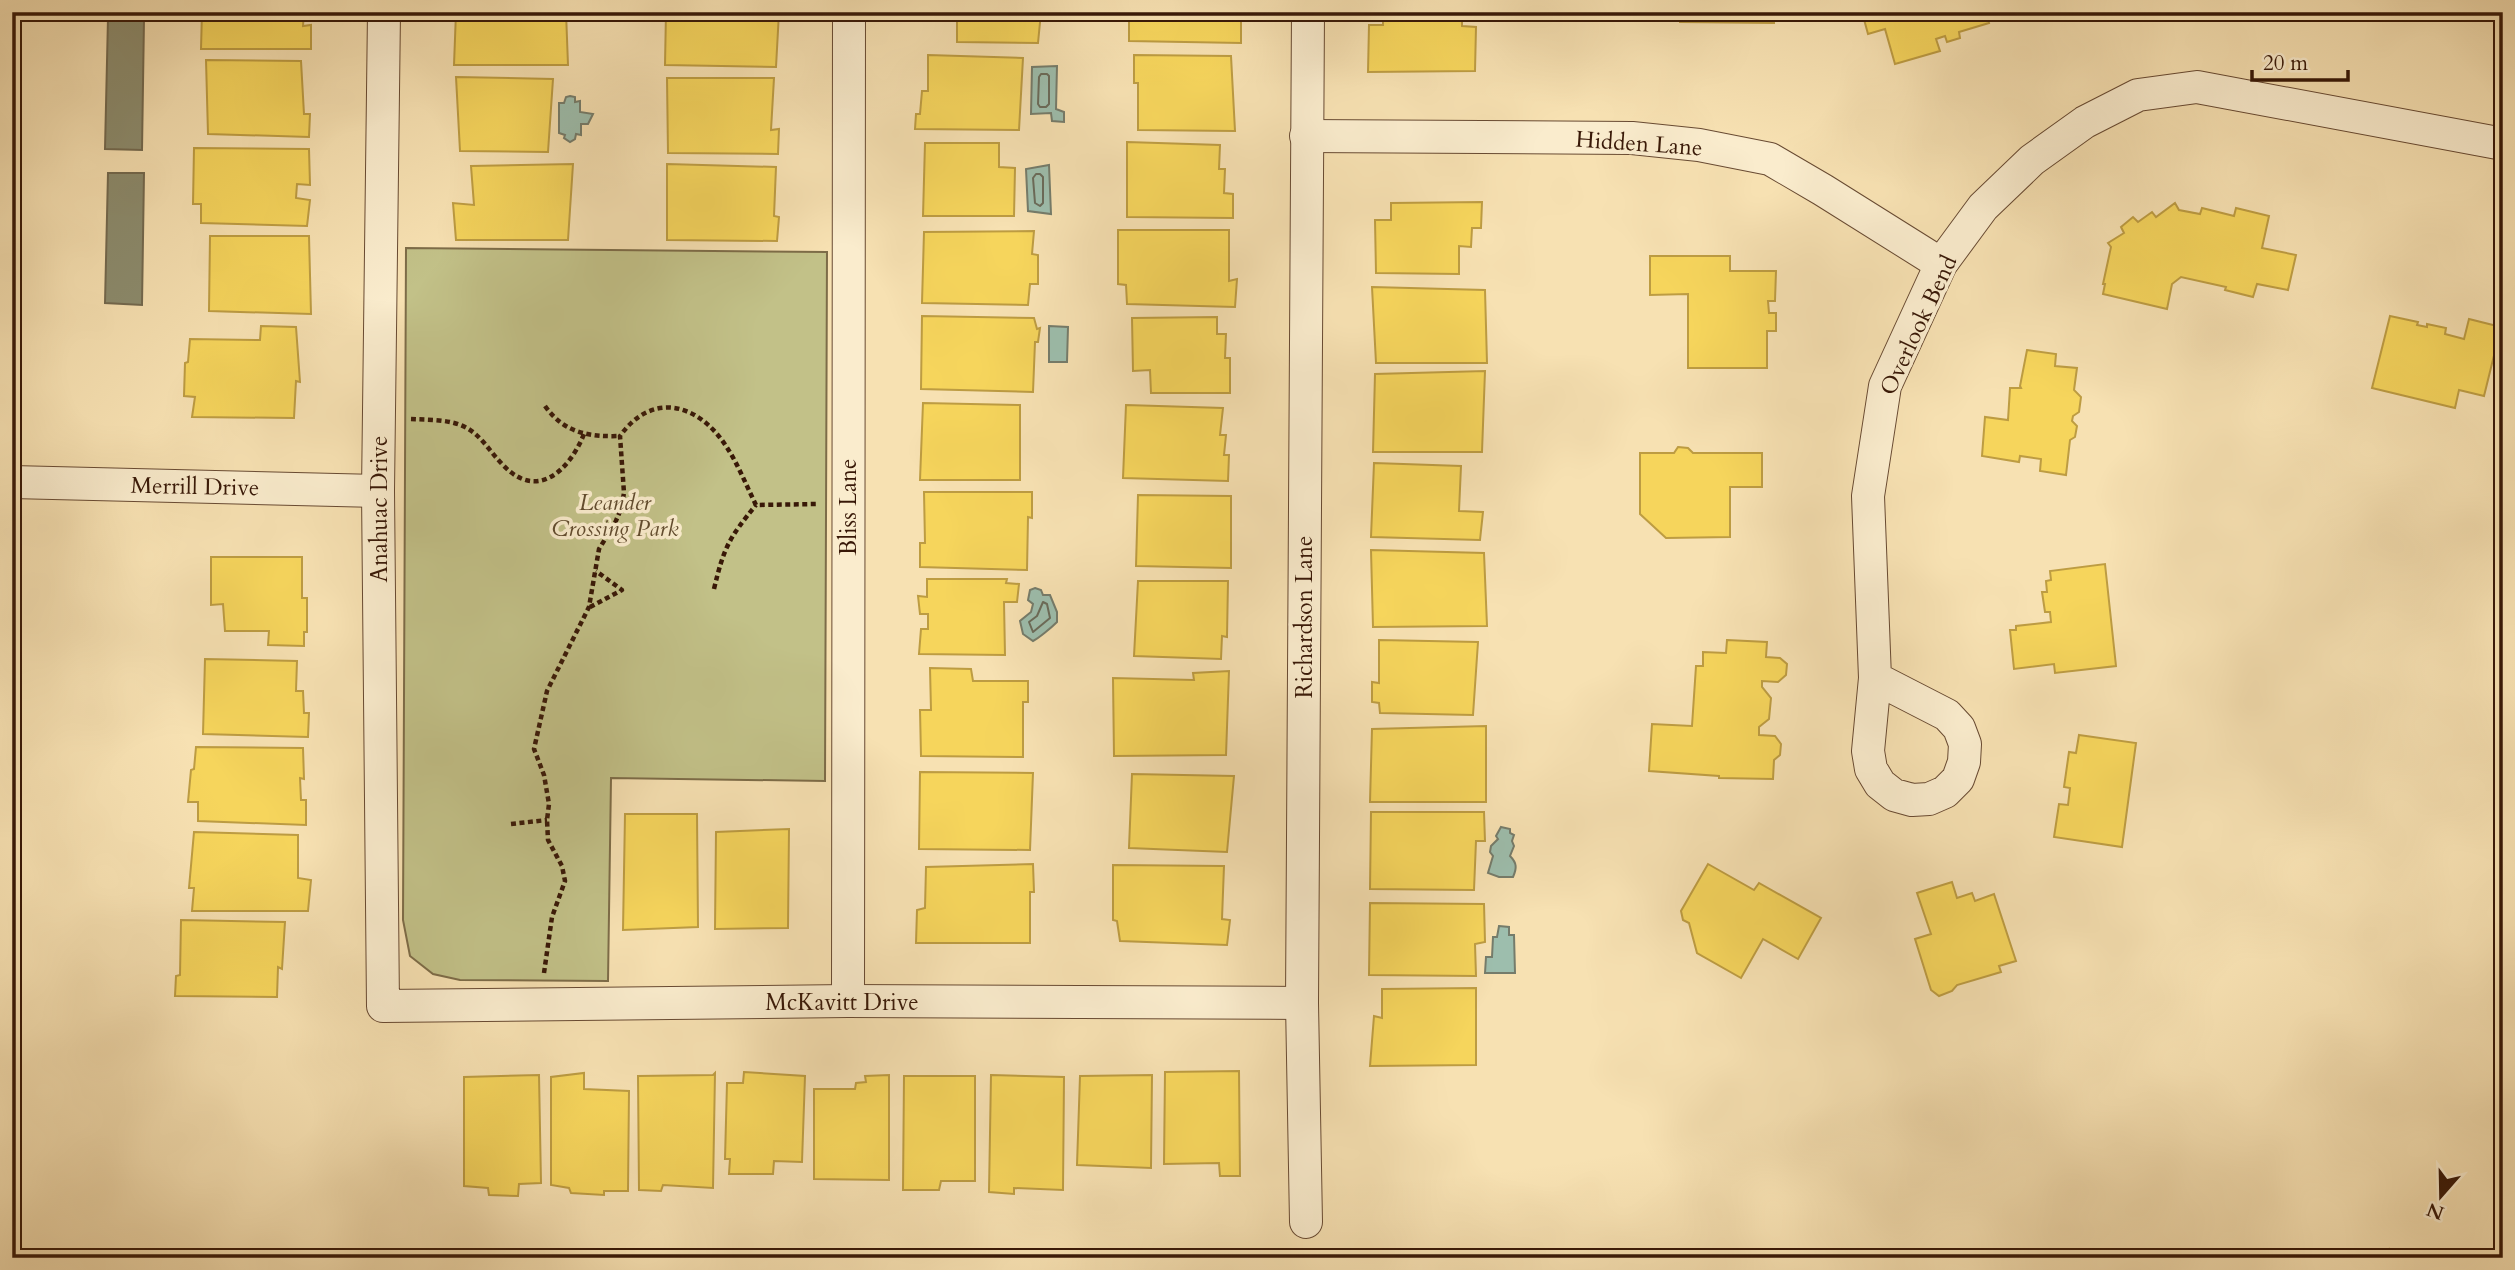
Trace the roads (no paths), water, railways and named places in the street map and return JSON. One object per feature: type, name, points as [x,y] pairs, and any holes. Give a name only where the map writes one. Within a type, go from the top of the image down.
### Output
[{"type":"street","name":"Anahuac Drive","points":[[383,1006],[378,491],[384,12]]},
{"type":"street","name":"Bliss Lane","points":[[848,1001],[849,12]]},
{"type":"street","name":"Richardson Lane","points":[[1306,1222],[1301,1003],[1307,12]]},
{"type":"street","name":"Overlook Bend","points":[[1875,678],[1868,496],[1885,386],[1941,264],[1983,207],[2032,160],[2085,122],[2138,95],[2197,87],[2503,144]]},
{"type":"street","name":"Hidden Lane","points":[[1307,136],[1632,138],[1699,145],[1770,159],[1941,264]]},
{"type":"street","name":"Merrill Drive","points":[[12,482],[378,491]]},
{"type":"street","name":"McKavitt Drive","points":[[383,1006],[848,1001],[1301,1003]]},
{"type":"water","points":[[1057,66],[1056,109],[1064,112],[1064,122],[1052,121],[1051,113],[1031,114],[1032,67]]},
{"type":"water","points":[[566,97],[575,97],[575,102],[580,101],[580,112],[593,114],[588,124],[581,124],[581,135],[576,134],[575,139],[570,142],[564,138],[565,135],[559,133],[559,103],[564,103]]},
{"type":"water","points":[[1049,165],[1051,214],[1028,211],[1026,169]]},
{"type":"water","points":[[1049,326],[1068,327],[1067,362],[1049,362]]},
{"type":"water","points":[[1030,590],[1041,590],[1043,595],[1050,595],[1057,612],[1057,622],[1033,641],[1023,634],[1020,621],[1031,612],[1033,604],[1028,600]]},
{"type":"water","points":[[1501,827],[1510,829],[1510,833],[1514,835],[1510,856],[1516,866],[1513,877],[1499,877],[1488,873],[1493,856],[1490,852],[1491,846],[1498,839],[1496,836]]},
{"type":"water","points":[[1499,926],[1509,927],[1509,935],[1514,935],[1515,973],[1485,973],[1486,957],[1492,957],[1493,937],[1497,937]]},
{"type":"park label","name":"Leander Crossing Park","points":[[615,515]]}]
